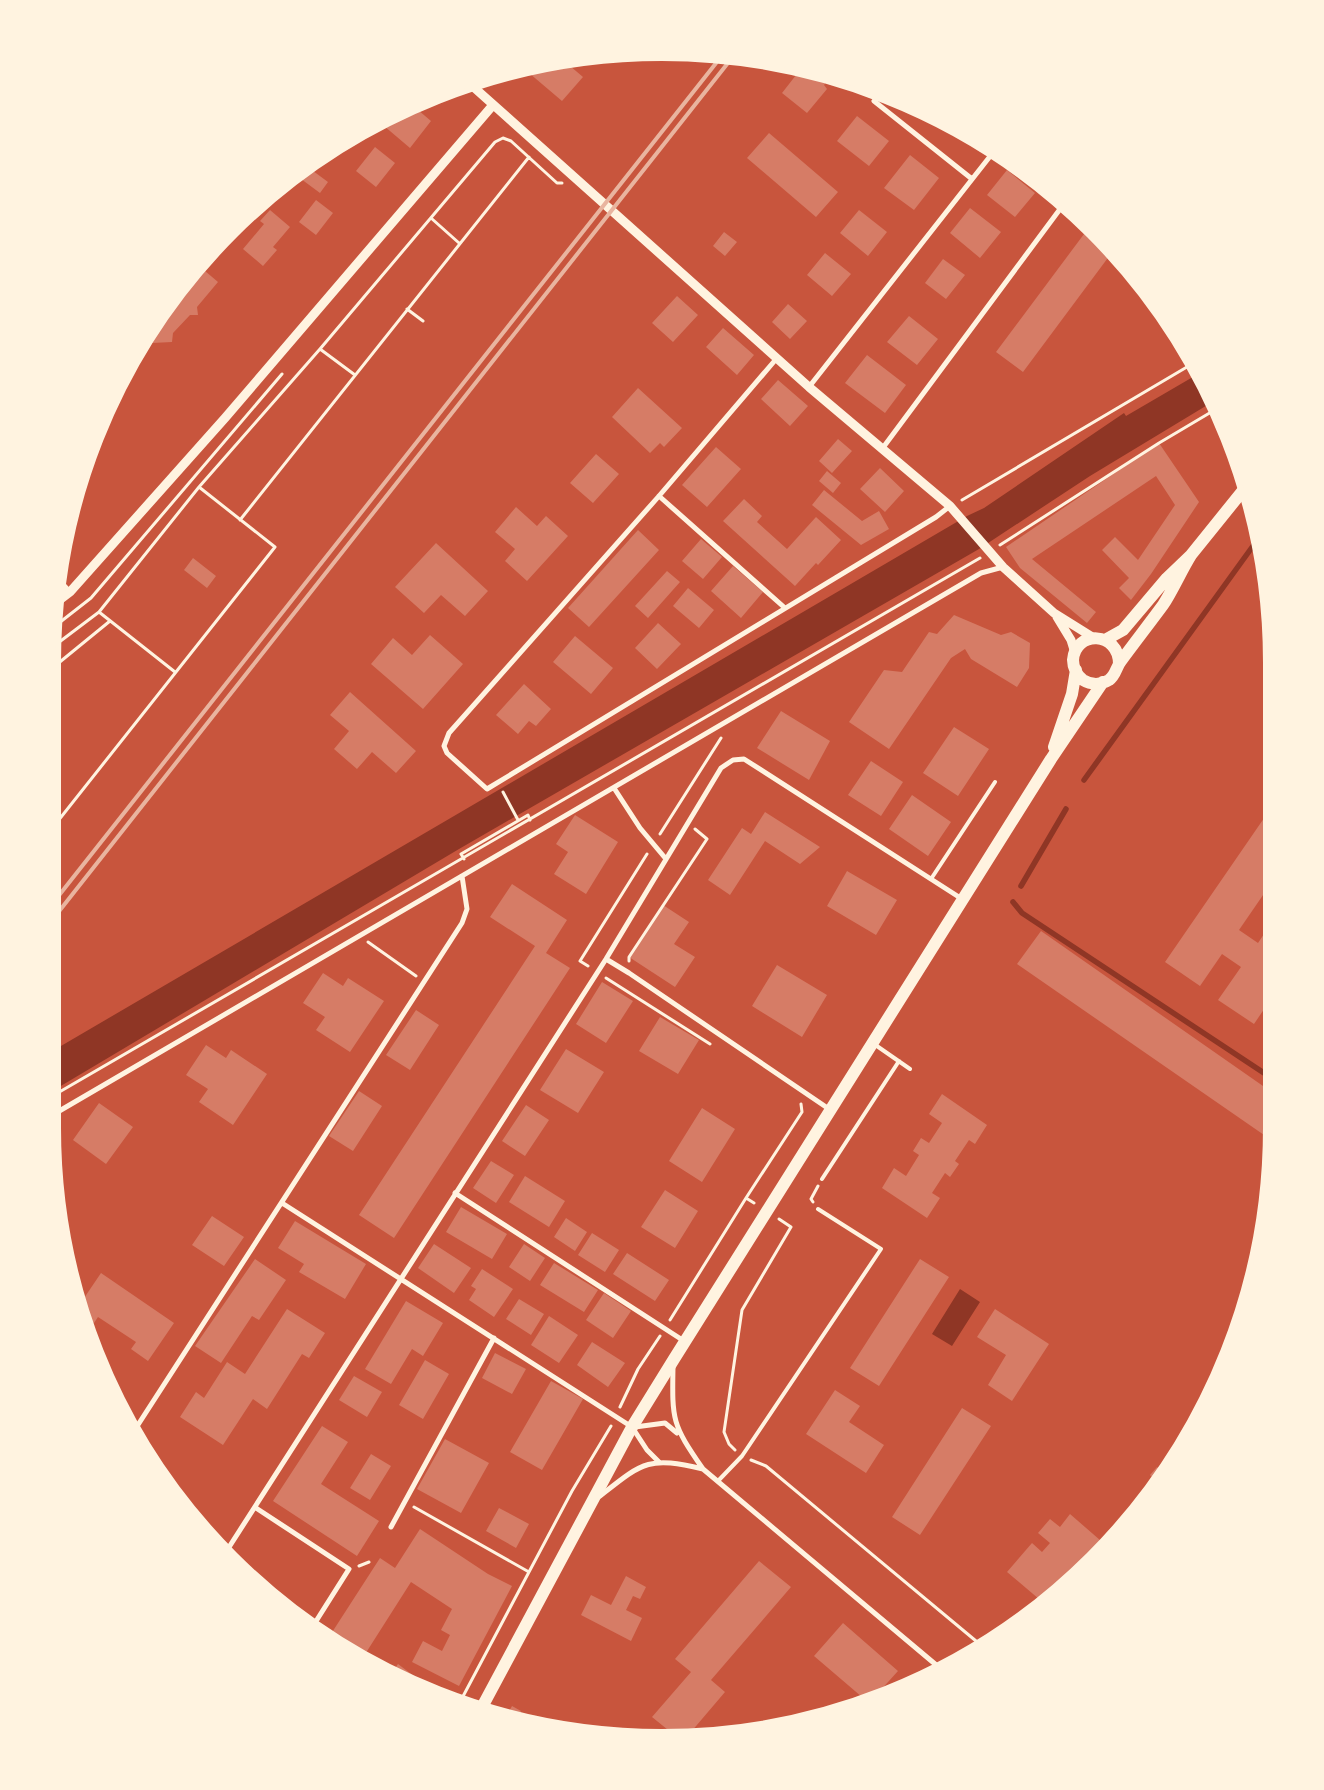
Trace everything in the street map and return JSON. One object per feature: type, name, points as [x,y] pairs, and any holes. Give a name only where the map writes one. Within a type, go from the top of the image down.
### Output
[{"type":"main road","points":[[1103,682],[1089,682],[1080,677],[1073,660],[1075,653],[1084,642],[1100,639],[1123,630],[1166,578],[1191,555],[1242,492]]},
{"type":"main road","points":[[483,1705],[632,1427],[684,1341],[1051,759],[1103,682],[1112,676],[1164,604],[1191,555]]},
{"type":"main road","points":[[1100,639],[1116,650],[1119,664]]},
{"type":"main road","points":[[1051,759],[1069,702],[1076,670]]},
{"type":"street","points":[[474,88],[583,182],[809,387],[950,506],[1003,567],[1054,613],[1100,639]]},
{"type":"street","points":[[874,101],[972,180]]},
{"type":"street","points":[[61,599],[70,592],[225,418],[493,105]]},
{"type":"street","points":[[809,387],[991,155]]},
{"type":"street","points":[[882,449],[1061,208]]},
{"type":"street","points":[[777,358],[659,496],[446,736],[444,746],[447,753],[486,789],[936,517],[950,506]]},
{"type":"street","points":[[659,496],[785,608]]},
{"type":"street","points":[[58,1112],[981,573],[1003,567]]},
{"type":"street","points":[[63,584],[70,592]]},
{"type":"street","points":[[1054,613],[1068,635],[1075,653]]},
{"type":"street","points":[[229,1548],[256,1508],[400,1277],[606,959],[718,772],[729,762],[741,759],[962,900]]},
{"type":"street","points":[[614,788],[640,828],[666,859]]},
{"type":"street","points":[[137,1427],[465,918],[467,909],[462,876]]},
{"type":"street","points":[[606,959],[629,972],[830,1110]]},
{"type":"street","points":[[455,1193],[684,1341]]},
{"type":"street","points":[[282,1202],[632,1427],[647,1450],[659,1462]]},
{"type":"street","points":[[391,1527],[494,1338]]},
{"type":"street","points":[[674,1358],[673,1410],[679,1435]]},
{"type":"street","points":[[632,1427],[665,1423],[679,1435],[703,1469],[937,1666]]},
{"type":"street","points":[[591,1503],[635,1469],[659,1462],[671,1461],[703,1469]]},
{"type":"street","points":[[256,1508],[350,1570],[315,1623]]},
{"type":"lane","points":[[931,879],[995,782]]},
{"type":"lane","points":[[872,1043],[910,1069]]},
{"type":"lane","points":[[822,1179],[899,1061]]},
{"type":"lane","points":[[718,1481],[742,1456],[881,1249],[818,1209]]},
{"type":"path","points":[[58,643],[99,612],[199,487],[320,349],[495,142],[503,138],[511,141],[557,183],[562,183],[565,180],[574,188],[583,182]]},
{"type":"path","points":[[240,520],[528,158]]},
{"type":"path","points":[[431,218],[459,243]]},
{"type":"path","points":[[407,309],[423,321]]},
{"type":"path","points":[[320,349],[355,375]]},
{"type":"path","points":[[950,506],[983,489],[1189,366]]},
{"type":"path","points":[[59,623],[91,598],[286,370]]},
{"type":"path","points":[[58,1093],[464,859],[987,549],[1211,412]]},
{"type":"path","points":[[58,820],[275,547],[199,487]]},
{"type":"path","points":[[99,612],[175,672]]},
{"type":"path","points":[[58,663],[110,621]]},
{"type":"path","points":[[717,1048],[580,961],[721,738],[726,722],[720,707]]},
{"type":"path","points":[[500,786],[518,820]]},
{"type":"path","points":[[635,996],[629,972],[629,957],[707,839],[673,813]]},
{"type":"path","points":[[464,859],[461,854],[518,820],[528,815],[530,820]]},
{"type":"path","points":[[359,936],[424,982]]},
{"type":"path","points":[[462,1698],[572,1491],[616,1417],[638,1369],[802,1112],[803,1109],[799,1101]]},
{"type":"path","points":[[818,1209],[811,1199],[822,1179]]},
{"type":"path","points":[[746,1198],[791,1227],[742,1310],[724,1432],[729,1444],[742,1456],[766,1466],[978,1643]]},
{"type":"path","points":[[404,1502],[529,1572]]},
{"type":"shaded area","points":[[1194,376],[1208,404],[1090,476],[979,549],[459,849],[58,1088],[58,1048],[967,516],[984,508],[1124,413],[1126,416]]},
{"type":"shaded area","points":[[960,1289],[980,1302],[952,1346],[932,1334]]},
{"type":"building","points":[[569,65],[583,77],[562,101],[529,73]]},
{"type":"building","points":[[798,73],[827,81],[824,85],[827,89],[807,113],[782,93]]},
{"type":"building","points":[[418,110],[431,121],[410,148],[384,126]]},
{"type":"building","points":[[857,116],[889,141],[869,166],[837,141]]},
{"type":"building","points":[[769,133],[838,192],[816,217],[747,158]]},
{"type":"building","points":[[375,147],[395,163],[376,187],[356,171]]},
{"type":"building","points":[[910,155],[939,178],[914,210],[884,188]]},
{"type":"building","points":[[311,170],[328,182],[320,193],[300,178]]},
{"type":"building","points":[[1007,170],[1035,193],[1015,217],[987,195]]},
{"type":"building","points":[[316,200],[333,213],[316,235],[299,222]]},
{"type":"building","points":[[970,208],[1001,232],[980,258],[950,233]]},
{"type":"building","points":[[270,210],[290,227],[273,247],[277,250],[263,266],[243,249],[264,224],[260,221]]},
{"type":"building","points":[[859,210],[887,232],[868,256],[840,233]]},
{"type":"building","points":[[724,232],[737,242],[725,256],[713,246]]},
{"type":"building","points":[[1086,232],[1109,256],[1023,372],[996,352]]},
{"type":"building","points":[[825,253],[851,274],[832,296],[807,275]]},
{"type":"building","points":[[943,259],[965,275],[946,299],[925,283]]},
{"type":"building","points":[[203,269],[218,282],[197,307],[198,315],[190,315],[173,333],[172,342],[152,343],[151,339],[159,326]]},
{"type":"building","points":[[677,296],[698,315],[673,342],[652,323]]},
{"type":"building","points":[[788,304],[807,321],[790,339],[772,322]]},
{"type":"building","points":[[909,316],[938,339],[917,365],[887,342]]},
{"type":"building","points":[[723,328],[754,355],[737,375],[706,347]]},
{"type":"building","points":[[867,355],[906,385],[885,413],[845,383]]},
{"type":"building","points":[[778,380],[808,406],[790,426],[761,399]]},
{"type":"building","points":[[638,388],[682,428],[664,447],[660,443],[650,453],[612,417]]},
{"type":"building","points":[[838,439],[852,451],[832,473],[819,461]]},
{"type":"building","points":[[1159,443],[1199,502],[1151,574],[1131,600],[1119,588],[1129,578],[1102,550],[1115,537],[1138,560],[1175,505],[1156,476],[1032,559],[1096,612],[1087,623],[1020,568],[1006,547]]},
{"type":"building","points":[[716,447],[741,469],[707,507],[682,485]]},
{"type":"building","points":[[596,454],[619,474],[593,503],[570,483]]},
{"type":"building","points":[[880,468],[904,491],[885,512],[860,489]]},
{"type":"building","points":[[827,471],[841,483],[833,493],[819,481]]},
{"type":"building","points":[[824,490],[862,521],[879,511],[889,529],[861,545],[812,505]]},
{"type":"building","points":[[744,499],[762,516],[757,522],[787,549],[816,517],[841,540],[795,586],[723,521]]},
{"type":"building","points":[[516,507],[537,526],[546,516],[568,536],[527,581],[505,561],[515,549],[495,532]]},
{"type":"building","points":[[638,530],[659,550],[589,627],[568,608]]},
{"type":"building","points":[[701,539],[722,557],[703,579],[682,561]]},
{"type":"building","points":[[436,543],[488,591],[465,616],[441,595],[424,613],[395,587]]},
{"type":"building","points":[[193,558],[216,576],[207,588],[184,570]]},
{"type":"building","points":[[733,566],[763,592],[741,618],[711,591]]},
{"type":"building","points":[[667,571],[680,582],[648,618],[635,606]]},
{"type":"building","points":[[688,588],[714,610],[699,628],[673,606]]},
{"type":"building","points":[[954,615],[1001,635],[1011,632],[1030,643],[1029,668],[1017,687],[971,659],[965,649],[951,658],[889,749],[849,722],[884,670],[902,672],[929,632],[937,634]]},
{"type":"building","points":[[658,623],[681,644],[657,669],[635,648]]},
{"type":"building","points":[[430,635],[463,664],[423,709],[371,664],[393,638],[412,655]]},
{"type":"building","points":[[575,636],[613,668],[591,694],[553,662]]},
{"type":"building","points":[[524,684],[551,709],[536,726],[529,721],[518,734],[496,715]]},
{"type":"building","points":[[350,692],[416,751],[396,773],[372,752],[357,769],[334,749],[349,731],[330,715]]},
{"type":"building","points":[[781,711],[830,741],[809,780],[757,748]]},
{"type":"building","points":[[954,727],[989,749],[958,796],[923,773]]},
{"type":"building","points":[[871,761],[903,782],[881,816],[848,795]]},
{"type":"building","points":[[912,795],[951,822],[928,856],[889,829]]},
{"type":"building","points":[[765,812],[820,847],[800,864],[765,841],[730,895],[708,880],[742,828],[751,834]]},
{"type":"building","points":[[575,815],[618,842],[586,894],[554,874],[568,852],[556,844]]},
{"type":"building","points":[[1266,815],[1266,891],[1239,930],[1258,943],[1266,931],[1266,1006],[1254,1024],[1218,1000],[1241,967],[1222,954],[1200,986],[1165,962]]},
{"type":"building","points":[[847,871],[897,900],[876,935],[827,906]]},
{"type":"building","points":[[512,884],[567,920],[546,953],[570,968],[394,1238],[359,1215],[535,946],[490,917]]},
{"type":"building","points":[[663,905],[689,922],[674,944],[695,957],[675,987],[629,957]]},
{"type":"building","points":[[1041,931],[1266,1088],[1266,1136],[1017,964]]},
{"type":"building","points":[[777,965],[827,995],[802,1037],[752,1006]]},
{"type":"building","points":[[323,973],[343,986],[348,978],[384,1001],[350,1052],[316,1030],[325,1017],[303,1003]]},
{"type":"building","points":[[602,982],[633,1001],[606,1043],[576,1024]]},
{"type":"building","points":[[416,1010],[439,1025],[410,1070],[386,1055]]},
{"type":"building","points":[[660,1017],[699,1040],[678,1074],[639,1051]]},
{"type":"building","points":[[206,1045],[226,1058],[231,1050],[267,1074],[233,1125],[199,1102],[208,1089],[186,1075]]},
{"type":"building","points":[[566,1049],[604,1072],[578,1113],[540,1090]]},
{"type":"building","points":[[359,1091],[382,1106],[353,1151],[329,1136]]},
{"type":"building","points":[[942,1094],[987,1125],[975,1144],[969,1140],[955,1161],[959,1164],[950,1177],[945,1173],[932,1193],[940,1198],[927,1218],[882,1188],[894,1168],[906,1176],[919,1155],[913,1151],[921,1138],[929,1143],[942,1123],[929,1114]]},
{"type":"building","points":[[99,1103],[133,1127],[106,1164],[73,1140]]},
{"type":"building","points":[[526,1105],[549,1120],[525,1156],[502,1141]]},
{"type":"building","points":[[702,1108],[735,1129],[702,1182],[669,1161]]},
{"type":"building","points":[[491,1161],[514,1175],[496,1203],[473,1188]]},
{"type":"building","points":[[525,1176],[565,1201],[549,1227],[509,1202]]},
{"type":"building","points":[[665,1190],[698,1211],[675,1248],[641,1227]]},
{"type":"building","points":[[461,1207],[507,1234],[492,1259],[446,1232]]},
{"type":"building","points":[[212,1216],[244,1237],[224,1266],[192,1245]]},
{"type":"building","points":[[566,1218],[587,1232],[575,1251],[554,1237]]},
{"type":"building","points":[[295,1221],[366,1264],[345,1299],[299,1272],[304,1264],[278,1248]]},
{"type":"building","points":[[592,1233],[619,1250],[605,1272],[578,1255]]},
{"type":"building","points":[[434,1244],[471,1268],[454,1293],[418,1268]]},
{"type":"building","points":[[524,1244],[545,1258],[530,1281],[509,1267]]},
{"type":"building","points":[[627,1253],[669,1280],[655,1301],[613,1274]]},
{"type":"building","points":[[255,1259],[286,1280],[259,1320],[252,1316],[221,1363],[195,1346]]},
{"type":"building","points":[[920,1259],[949,1277],[879,1386],[850,1368]]},
{"type":"building","points":[[554,1263],[598,1290],[584,1312],[540,1285]]},
{"type":"building","points":[[482,1269],[513,1289],[494,1317],[469,1300],[476,1289],[471,1286]]},
{"type":"building","points":[[101,1273],[174,1323],[148,1361],[131,1349],[136,1342],[98,1317],[94,1323],[89,1320],[83,1300]]},
{"type":"building","points":[[604,1293],[631,1311],[613,1338],[586,1320]]},
{"type":"building","points":[[519,1299],[544,1314],[531,1335],[506,1319]]},
{"type":"building","points":[[406,1301],[443,1323],[423,1356],[412,1349],[391,1384],[365,1369]]},
{"type":"building","points":[[287,1309],[325,1333],[309,1358],[302,1354],[267,1409],[253,1399],[223,1445],[180,1417],[196,1392],[204,1398],[227,1362],[245,1374]]},
{"type":"building","points":[[995,1309],[1049,1344],[1012,1401],[988,1385],[1006,1355],[977,1337]]},
{"type":"building","points":[[549,1316],[578,1335],[559,1363],[531,1345]]},
{"type":"building","points":[[592,1342],[625,1363],[608,1387],[577,1365]]},
{"type":"building","points":[[495,1353],[526,1369],[512,1394],[482,1378]]},
{"type":"building","points":[[425,1360],[449,1374],[423,1419],[399,1405]]},
{"type":"building","points":[[354,1376],[382,1392],[367,1417],[339,1400]]},
{"type":"building","points":[[551,1381],[583,1399],[542,1470],[510,1452]]},
{"type":"building","points":[[835,1390],[860,1406],[849,1422],[884,1445],[866,1473],[806,1434]]},
{"type":"building","points":[[962,1408],[991,1426],[920,1535],[892,1517]]},
{"type":"building","points":[[322,1426],[348,1442],[321,1484],[379,1521],[357,1556],[273,1501]]},
{"type":"building","points":[[445,1439],[489,1463],[461,1513],[417,1489]]},
{"type":"building","points":[[371,1454],[391,1466],[370,1500],[350,1488]]},
{"type":"building","points":[[1157,1467],[1161,1470],[1154,1479],[1150,1475]]},
{"type":"building","points":[[499,1508],[529,1524],[516,1548],[486,1531]]},
{"type":"building","points":[[1070,1514],[1102,1542],[1061,1582],[1040,1600],[1007,1572],[1032,1543],[1042,1552],[1050,1543],[1038,1533],[1050,1519],[1060,1527]]},
{"type":"building","points":[[420,1529],[488,1574],[512,1586],[459,1686],[412,1662],[423,1641],[442,1651],[450,1635],[441,1630],[452,1609],[411,1582],[365,1655],[331,1634],[380,1558],[395,1568]]},
{"type":"building","points":[[759,1561],[791,1587],[711,1680],[725,1692],[692,1731],[670,1732],[652,1717],[691,1672],[675,1659]]},
{"type":"building","points":[[626,1576],[646,1587],[640,1599],[633,1596],[626,1610],[642,1618],[631,1641],[581,1615],[591,1595],[611,1605]]},
{"type":"building","points":[[843,1623],[898,1671],[880,1691],[863,1698],[814,1656]]},
{"type":"building","points":[[398,1664],[421,1682],[395,1670]]},
{"type":"building","points":[[512,1706],[521,1711],[519,1715],[508,1713]]},
{"type":"waterway","points":[[1084,780],[1255,543]]},
{"type":"waterway","points":[[1021,886],[1066,809]]},
{"type":"waterway","points":[[1013,902],[1022,913],[1266,1074]]},
{"type":"railway","points":[[58,897],[718,61]]},
{"type":"railway","points":[[58,913],[729,62]]}]
